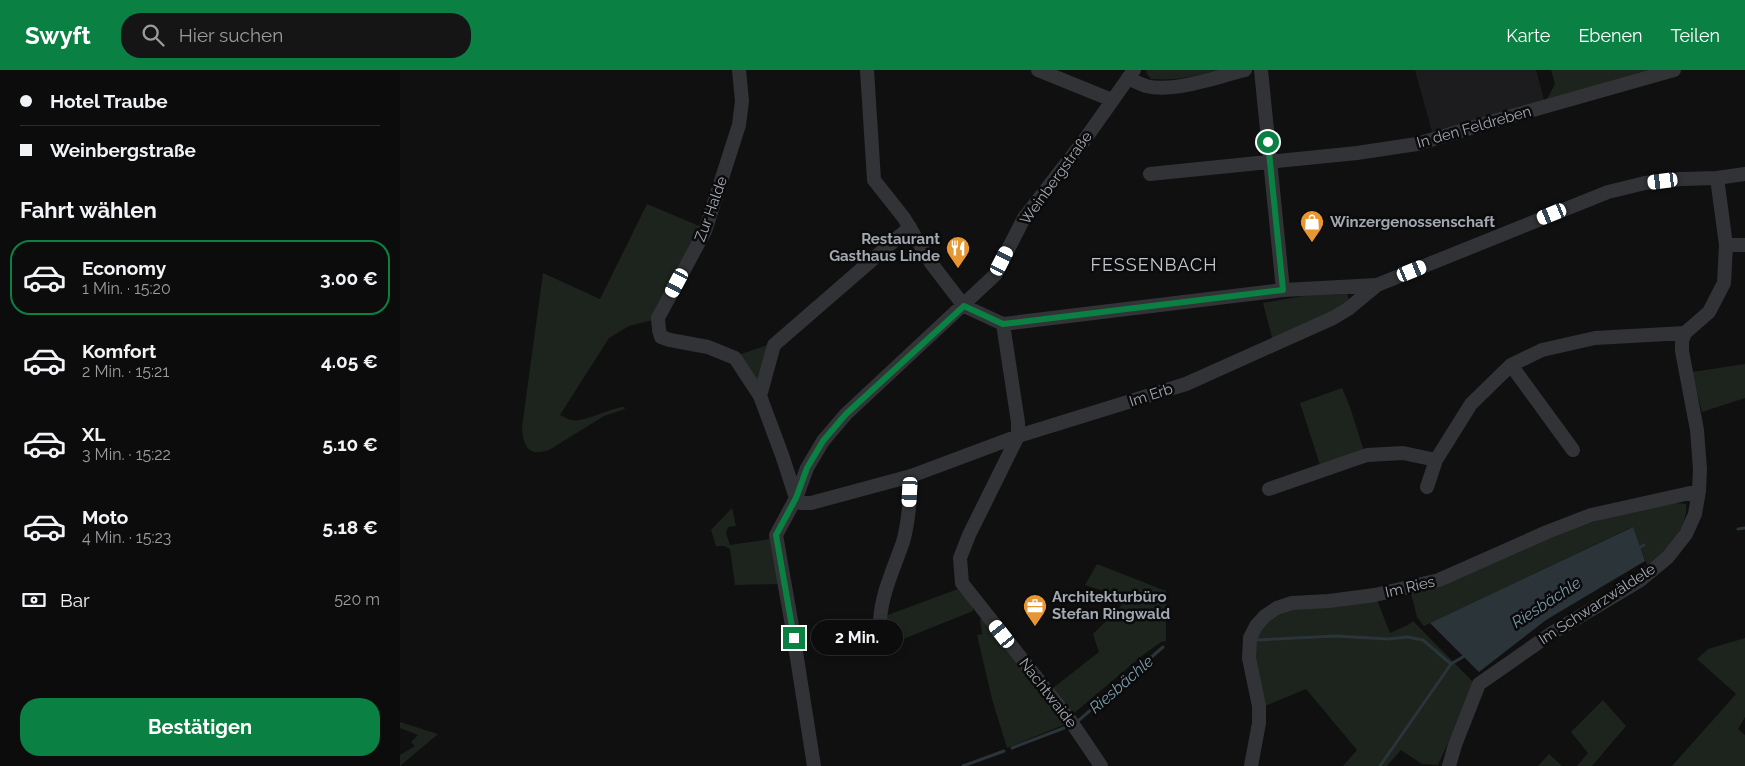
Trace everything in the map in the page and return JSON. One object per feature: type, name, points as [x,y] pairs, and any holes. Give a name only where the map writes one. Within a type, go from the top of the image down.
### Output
[{"type":"street","name":"Zur Halde","points":[[739,70],[742,101],[739,124],[705,231],[658,318],[658,330],[661,336],[670,340],[708,347],[735,358],[760,396],[796,498]]},
{"type":"street","points":[[866,70],[874,180],[910,227],[931,264],[964,306],[1003,324],[1283,290],[1376,285],[1608,192],[1672,180],[1717,178],[1745,174]]},
{"type":"street","points":[[1038,70],[1112,100]]},
{"type":"street","points":[[1131,74],[1146,86],[1162,87],[1182,85],[1245,70]]},
{"type":"street","points":[[1261,70],[1283,290]]},
{"type":"street","name":"In den Feldreben","points":[[1150,174],[1357,153],[1417,144],[1674,70]]},
{"type":"street","name":"Weinbergstraße","points":[[814,766],[776,535],[796,498],[807,468],[823,441],[846,414],[964,306],[995,275],[1024,218],[1083,142],[1131,74]]},
{"type":"street","points":[[1427,487],[1436,460],[1471,404],[1511,365],[1542,350],[1595,338],[1685,333],[1709,312],[1724,283],[1726,246],[1717,178]]},
{"type":"street","points":[[760,396],[774,344],[910,227]]},
{"type":"street","points":[[1726,246],[1745,245]]},
{"type":"street","name":"Im Erb","points":[[796,498],[801,503],[811,503],[911,476],[1018,436],[1186,384],[1333,318],[1348,310],[1376,285]]},
{"type":"street","points":[[1003,324],[1018,422],[1018,436]]},
{"type":"street","name":"Im Schwarzwäldele","points":[[1449,766],[1455,745],[1479,684],[1552,633],[1639,581],[1668,557],[1686,534],[1695,514],[1700,469],[1696,430],[1682,351],[1682,341],[1685,333]]},
{"type":"street","points":[[1511,365],[1573,450]]},
{"type":"street","name":"Nachtwaide","points":[[1018,436],[969,535],[960,558],[962,583],[1070,720],[1101,766]]},
{"type":"street","points":[[1269,489],[1367,455],[1403,453],[1436,460]]},
{"type":"street","points":[[880,620],[882,602],[903,540],[910,508],[911,476]]},
{"type":"street","name":"Im Ries","points":[[1251,766],[1259,706],[1249,658],[1250,638],[1256,626],[1265,616],[1277,608],[1292,603],[1329,601],[1374,595],[1439,580],[1547,532],[1591,515],[1699,491]]},
{"type":"shaded area","points":[[1146,70],[1220,70],[1186,78],[1151,79]]},
{"type":"shaded area","points":[[1415,70],[1536,70],[1544,100],[1432,132]]},
{"type":"shaded area","points":[[1551,70],[1648,70],[1547,99],[1555,84]]},
{"type":"shaded area","points":[[647,204],[704,228],[653,320],[629,326],[609,338],[560,415],[570,420],[576,420],[618,408],[624,407],[625,409],[604,416],[549,450],[542,452],[531,451],[525,444],[522,427],[543,273],[600,299]]},
{"type":"shaded area","points":[[1338,290],[1347,293],[1349,301],[1345,307],[1273,341],[1263,303]]},
{"type":"shaded area","points":[[771,344],[758,382],[738,355]]},
{"type":"shaded area","points":[[1745,364],[1745,398],[1702,412],[1692,372]]},
{"type":"shaded area","points":[[1342,388],[1364,451],[1320,465],[1300,403]]},
{"type":"shaded area","points":[[1675,503],[1686,504],[1686,515],[1682,526],[1669,547],[1647,565],[1632,527],[1424,626],[1417,617],[1411,593],[1440,587],[1553,535],[1624,512]]},
{"type":"shaded area","points":[[732,508],[736,526],[728,527],[726,533],[730,545],[770,539],[779,584],[735,585],[730,549],[724,546],[716,546],[711,530]]},
{"type":"shaded area","points":[[1097,564],[1166,591],[1166,641],[1161,642],[1143,655],[1073,714],[1053,688],[1099,652],[1093,634],[1121,606],[1122,597],[1085,585]]},
{"type":"shaded area","points":[[958,589],[973,606],[973,611],[886,646],[885,616]]},
{"type":"shaded area","points":[[1377,600],[1390,633],[1413,621],[1475,684],[1438,765],[1422,764],[1401,750],[1387,766],[1343,766],[1357,750],[1306,689],[1265,706],[1256,664],[1255,641],[1260,631],[1270,621],[1298,608],[1331,603]]},
{"type":"shaded area","points":[[983,618],[1066,724],[1007,748],[992,699],[977,635],[982,634],[980,619]]},
{"type":"shaded area","points":[[1745,638],[1745,717],[1738,729],[1745,735],[1745,766],[1672,766],[1736,694],[1697,659],[1708,649]]},
{"type":"shaded area","points":[[1603,700],[1626,726],[1592,766],[1577,766],[1588,753],[1571,732]]},
{"type":"shaded area","points":[[400,722],[438,734],[400,766],[400,755],[415,746],[411,742],[418,735],[400,728]]},
{"type":"shaded area","points":[[1549,754],[1562,766],[1538,766]]},
{"type":"water","points":[[1633,527],[1645,561],[1546,620],[1479,672],[1430,623]]},
{"type":"waterway","name":"Riesbächle","points":[[1738,529],[1745,528]]},
{"type":"waterway","name":"Riesbächle","points":[[1637,549],[1644,545]]},
{"type":"waterway","name":"Riesbächle","points":[[1256,640],[1336,636],[1388,639],[1407,637],[1423,640],[1451,664]]},
{"type":"waterway","name":"Riesbächle","points":[[1078,721],[1163,647]]},
{"type":"waterway","name":"Riesbächle","points":[[1380,766],[1451,664],[1466,655]]},
{"type":"waterway","points":[[1012,748],[1064,728]]},
{"type":"waterway","points":[[963,766],[1004,751]]},
{"type":"place","name":"Winzergenossenschaft","points":[[1312,243]]},
{"type":"place","name":"Restaurant Gasthaus Linde","points":[[958,269]]},
{"type":"place","name":"Architekturbüro Stefan Ringwald","points":[[1035,627]]},
{"type":"district","name":"FESSENBACH","points":[[1154,265]]},
{"type":"route","points":[[794,638],[776,535],[796,498],[807,468],[823,441],[846,414],[964,306],[1003,324],[1283,290],[1268,142]]}]
